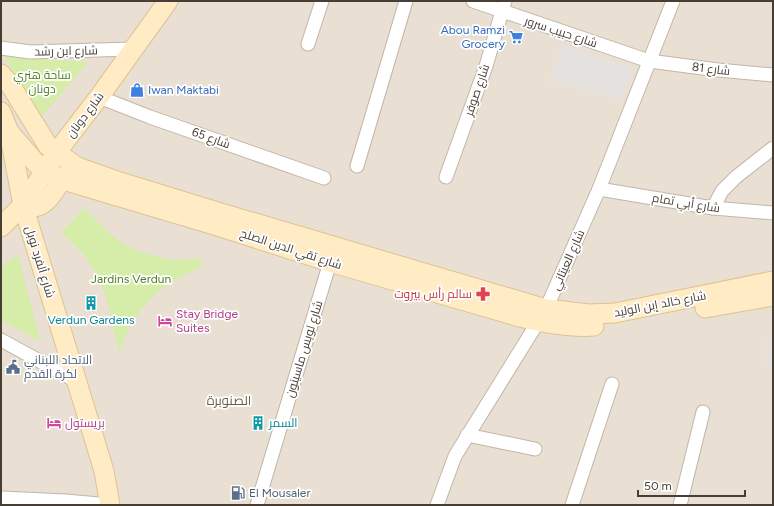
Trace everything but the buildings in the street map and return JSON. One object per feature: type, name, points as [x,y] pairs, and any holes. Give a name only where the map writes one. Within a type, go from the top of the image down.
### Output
[{"type":"main road","name":"شارع دونان","points":[[1,227],[23,206],[56,153],[99,98],[132,49],[168,1]]},
{"type":"main road","name":"شارع تقي الدين الصلح","points":[[1,74],[48,146],[56,153],[73,183],[214,224],[330,262],[543,315]]},
{"type":"main road","points":[[1,112],[9,132],[44,172]]},
{"type":"main road","name":"شارع ألفرد نوبل","points":[[9,132],[23,206],[104,471],[110,505]]},
{"type":"main road","points":[[23,206],[34,208],[43,203],[51,196],[67,172],[68,137]]},
{"type":"main road","name":"شارع تقي الدين الصلح","points":[[44,172],[90,172],[543,315]]},
{"type":"main road","name":"شارع خالد إبن الوليد","points":[[543,315],[615,313],[773,281]]},
{"type":"main road","points":[[543,315],[584,326],[647,318],[773,296]]},
{"type":"street","points":[[308,44],[322,1]]},
{"type":"street","points":[[357,166],[406,1]]},
{"type":"street","name":"شارع حبيب سرور","points":[[473,1],[504,6],[649,61]]},
{"type":"street","name":"شارع العيتاني","points":[[437,505],[455,456],[543,315],[599,189],[673,1]]},
{"type":"street","name":"شارع صوفر","points":[[446,177],[486,66],[504,6]]},
{"type":"street","name":"شارع ابن رشد","points":[[1,48],[30,52],[132,49]]},
{"type":"street","name":"شارع 81","points":[[649,61],[718,70],[773,75]]},
{"type":"street","name":"شارع 65","points":[[99,98],[324,178]]},
{"type":"street","points":[[713,208],[722,191],[736,177],[773,148]]},
{"type":"street","name":"شارع أبي تمام","points":[[599,189],[713,208],[773,213]]},
{"type":"street","name":"شارع لويس ماسينون","points":[[257,505],[330,262]]},
{"type":"street","points":[[1,340],[76,381]]},
{"type":"street","points":[[572,505],[612,384]]},
{"type":"street","points":[[680,505],[703,412]]},
{"type":"street","points":[[467,435],[535,449]]},
{"type":"street","points":[[1,498],[110,505]]},
{"type":"shaded area","points":[[1,1],[773,1],[773,505],[1,505]]},
{"type":"shaded area","points":[[563,44],[633,68],[621,100],[550,81]]},
{"type":"shaded area","points":[[773,341],[773,370],[769,369],[765,343]]},
{"type":"green space","name":"ساحة هنري دونان","points":[[5,57],[88,62],[38,121]]},
{"type":"green space","name":"Jardins Verdun","points":[[84,208],[112,236],[136,251],[172,260],[201,259],[201,267],[172,283],[150,300],[133,323],[119,353],[110,310],[99,279],[83,255],[61,233]]},
{"type":"green space","points":[[18,254],[40,341],[1,320],[1,268]]},
{"type":"place","name":"Abou Ramzi Grocery","points":[[516,37]]},
{"type":"place","name":"Iwan Maktabi","points":[[137,90]]},
{"type":"place","name":"سالم رأس بيروت","points":[[483,294]]},
{"type":"place","name":"Verdun Gardens","points":[[91,303]]},
{"type":"place","name":"Stay Bridge Suites","points":[[165,321]]},
{"type":"place","name":"الاتحاد اللبناني لكرة القدم","points":[[13,367]]},
{"type":"place","name":"بريستول","points":[[54,423]]},
{"type":"place","name":"السمر","points":[[258,423]]},
{"type":"place","name":"El Mousaler","points":[[238,493]]},
{"type":"district","name":"الصنوبرة","points":[[229,400]]}]
